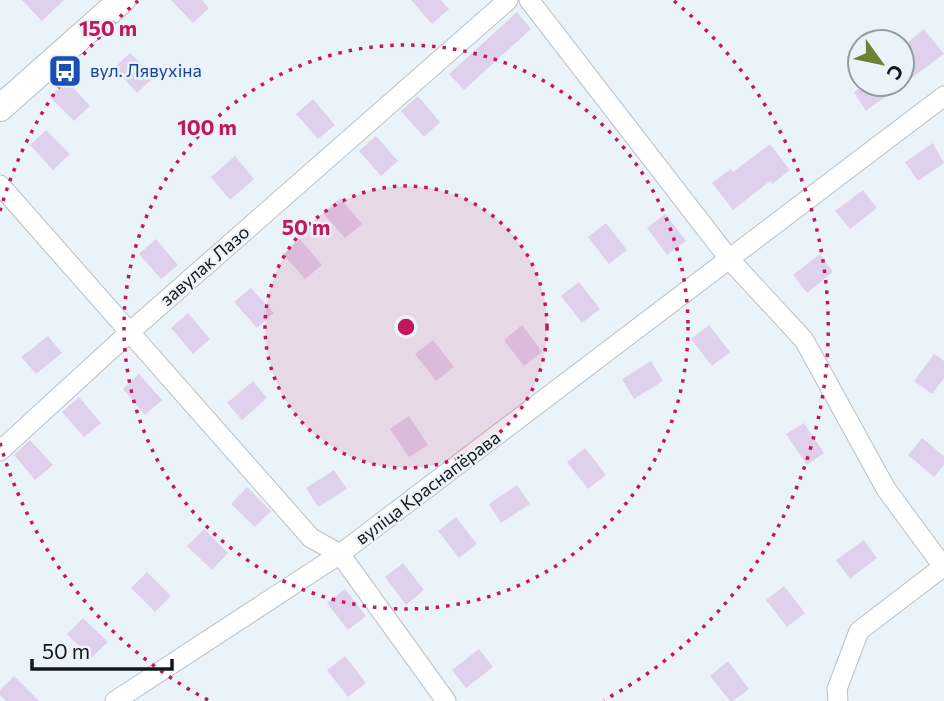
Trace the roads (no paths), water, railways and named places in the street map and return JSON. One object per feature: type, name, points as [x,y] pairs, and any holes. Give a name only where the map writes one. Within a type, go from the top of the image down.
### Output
[{"type":"main road","points":[[0,107],[122,0]]},
{"type":"street","name":"завулак Лазо","points":[[0,451],[131,331],[508,0]]},
{"type":"street","points":[[528,0],[730,260],[804,340],[886,489],[943,566],[859,631],[837,689],[838,701]]},
{"type":"street","name":"вуліца Краснапёрава","points":[[115,701],[340,554],[944,96]]},
{"type":"street","points":[[0,184],[311,538],[340,554],[446,701]]},
{"type":"place","name":"вул. Лявухіна","points":[[65,71]]}]
